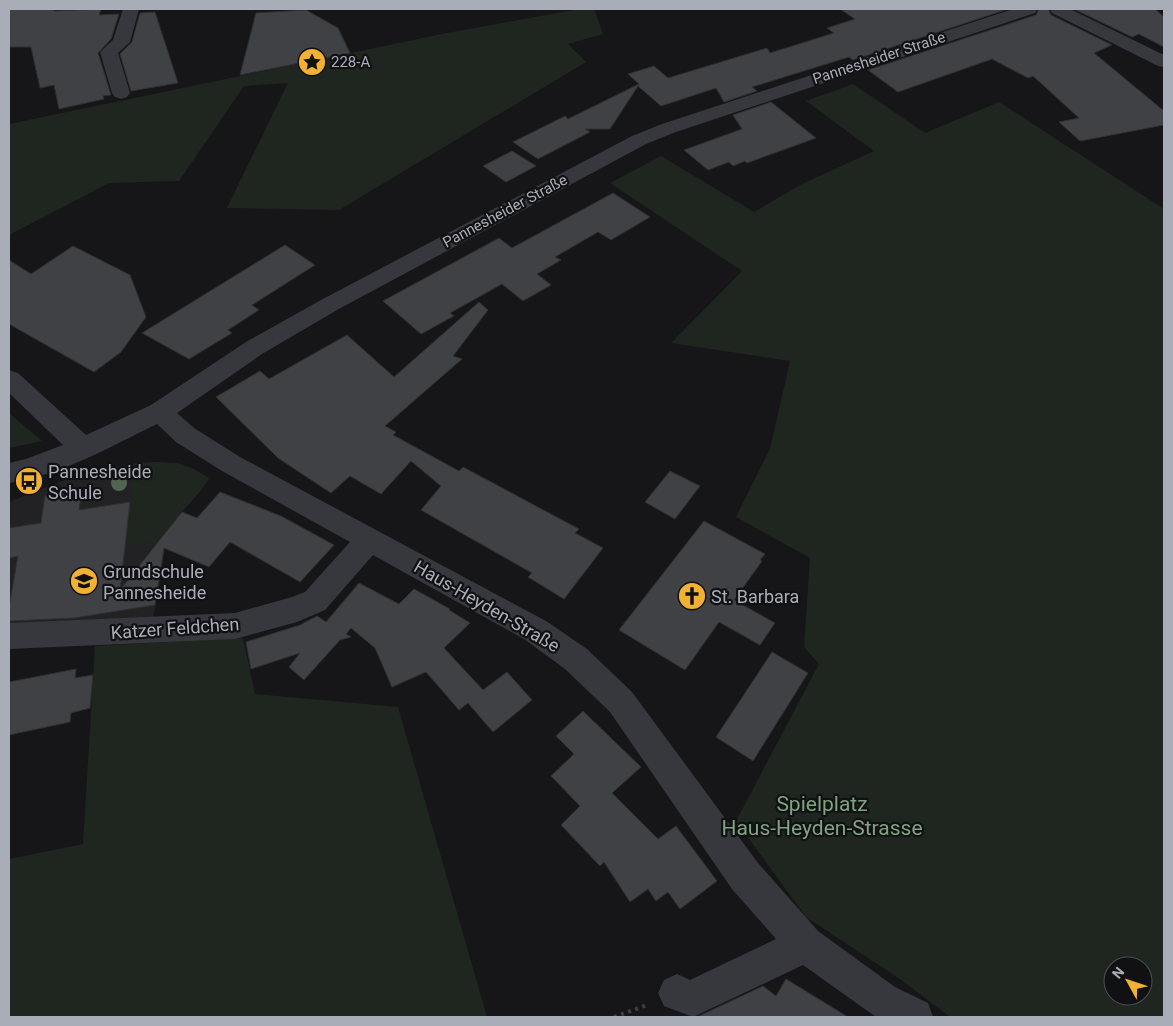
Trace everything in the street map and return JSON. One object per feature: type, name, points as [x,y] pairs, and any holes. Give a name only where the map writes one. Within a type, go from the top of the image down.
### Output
[{"type":"street","points":[[121,92],[109,52],[120,42],[132,9]]},
{"type":"street","name":"Pannesheider Straße","points":[[9,473],[29,469],[83,448],[160,412],[246,353],[279,334],[639,140],[678,125],[1029,9]]},
{"type":"street","points":[[1058,9],[1164,62]]},
{"type":"street","points":[[9,379],[83,448]]},
{"type":"street","name":"Haus-Heyden-Straße","points":[[160,412],[185,435],[223,459],[535,630],[576,659],[620,702],[745,876],[805,944],[882,1000],[914,1017]]},
{"type":"street","name":"Katzer Feldchen","points":[[9,636],[235,626],[297,609],[315,601],[370,539]]},
{"type":"street","points":[[677,993],[691,999],[755,970],[805,944]]},
{"type":"shaded area","name":"Grundschule Pannesheide","points":[[156,462],[177,463],[192,468],[209,478],[168,529],[153,620],[53,624],[9,628],[9,502],[92,469]]},
{"type":"green space","points":[[579,9],[594,9],[603,34],[568,44],[586,62],[339,210],[227,208],[288,83],[244,86],[179,181],[109,183],[9,235],[9,124],[447,33]]},
{"type":"green space","name":"Spielplatz Haus-Heyden-Strasse","points":[[853,84],[925,133],[999,102],[1164,209],[1164,1017],[950,1017],[900,979],[806,917],[736,821],[819,664],[804,647],[810,558],[736,517],[770,449],[790,361],[671,343],[742,271],[610,183],[661,156],[754,212],[802,184],[874,151],[806,101]]},
{"type":"green space","points":[[9,413],[42,441],[9,448]]},
{"type":"green space","points":[[156,462],[184,466],[209,478],[198,494],[179,515],[166,540],[126,546],[135,463]]},
{"type":"green space","points":[[243,638],[255,694],[398,707],[487,1017],[9,1017],[9,859],[83,844],[95,646]]},
{"type":"building","points":[[9,9],[55,9],[54,11],[101,9],[99,15],[119,14],[111,39],[98,53],[111,95],[103,96],[104,99],[59,109],[54,85],[40,88],[31,47],[9,47]]},
{"type":"building","points":[[840,9],[1008,9],[853,60],[849,57],[752,87],[757,91],[724,102],[716,88],[661,106],[638,86],[610,129],[585,129],[590,132],[538,159],[513,142],[565,116],[568,119],[639,84],[628,74],[654,66],[668,78],[767,48],[770,53],[834,33],[827,28],[855,19]]},
{"type":"building","points":[[1039,9],[1048,9],[1051,15],[1112,45],[1094,53],[1164,111],[1164,125],[1080,141],[1059,122],[1079,118],[1033,76],[1028,78],[992,59],[898,92],[868,70],[1036,15]]},
{"type":"building","points":[[1074,9],[1155,9],[1164,17],[1164,47],[1139,34],[1132,37]]},
{"type":"building","points":[[306,10],[338,28],[350,53],[240,75],[256,13]]},
{"type":"building","points":[[155,12],[178,83],[131,91],[120,54],[132,42],[140,13]]},
{"type":"building","points":[[771,102],[816,138],[747,163],[745,161],[733,166],[729,162],[708,170],[684,150],[742,129],[733,115]]},
{"type":"building","points":[[512,151],[536,166],[506,182],[483,166]]},
{"type":"building","points":[[613,193],[650,217],[611,240],[598,232],[555,257],[561,260],[537,274],[551,285],[523,301],[502,284],[450,313],[454,316],[421,334],[383,301],[499,238],[512,248]]},
{"type":"building","points":[[285,245],[315,265],[252,305],[259,310],[228,330],[232,333],[189,359],[142,333]]},
{"type":"building","points":[[73,246],[130,275],[146,317],[121,352],[94,372],[9,324],[9,260],[31,274]]},
{"type":"building","points":[[479,302],[488,310],[453,356],[462,359],[385,426],[396,432],[393,435],[459,471],[463,467],[579,529],[575,533],[603,548],[564,599],[528,577],[532,573],[421,510],[441,486],[411,461],[381,494],[350,476],[331,493],[278,458],[216,397],[260,371],[269,379],[347,335],[394,377]]},
{"type":"building","points":[[670,471],[700,486],[675,519],[645,502]]},
{"type":"building","points":[[82,491],[79,510],[130,502],[120,590],[182,512],[197,518],[220,492],[281,516],[334,545],[300,582],[230,542],[209,567],[164,548],[155,605],[74,618],[9,621],[9,607],[18,556],[9,558],[9,528],[41,523],[45,496]]},
{"type":"building","name":"St. Barbara","points":[[704,521],[765,554],[734,600],[775,623],[760,645],[719,622],[685,670],[619,630]]},
{"type":"building","points":[[359,583],[399,604],[414,589],[450,609],[470,623],[444,648],[483,690],[507,672],[532,700],[493,732],[468,703],[459,710],[426,672],[392,687],[375,648],[351,628],[346,634],[351,637],[340,640],[304,680],[289,667],[300,653],[251,669],[246,642],[300,625],[317,616],[326,622]]},
{"type":"building","points":[[772,652],[808,673],[753,761],[716,737]]},
{"type":"building","points":[[76,669],[75,678],[93,675],[90,708],[71,713],[70,722],[9,735],[9,682]]},
{"type":"building","points":[[583,711],[641,767],[612,793],[658,839],[676,826],[717,881],[680,909],[668,892],[656,901],[648,889],[630,902],[604,862],[600,866],[561,825],[580,806],[551,776],[574,754],[556,736]]},
{"type":"building","points":[[786,979],[848,1017],[697,1017],[763,986],[776,996]]},
{"type":"place","name":"228-A","points":[[312,62]]},
{"type":"place","name":"Pannesheide Schule","points":[[29,481]]},
{"type":"place","name":"Grundschule Pannesheide","points":[[84,581]]},
{"type":"place","name":"St. Barbara","points":[[692,596]]}]
